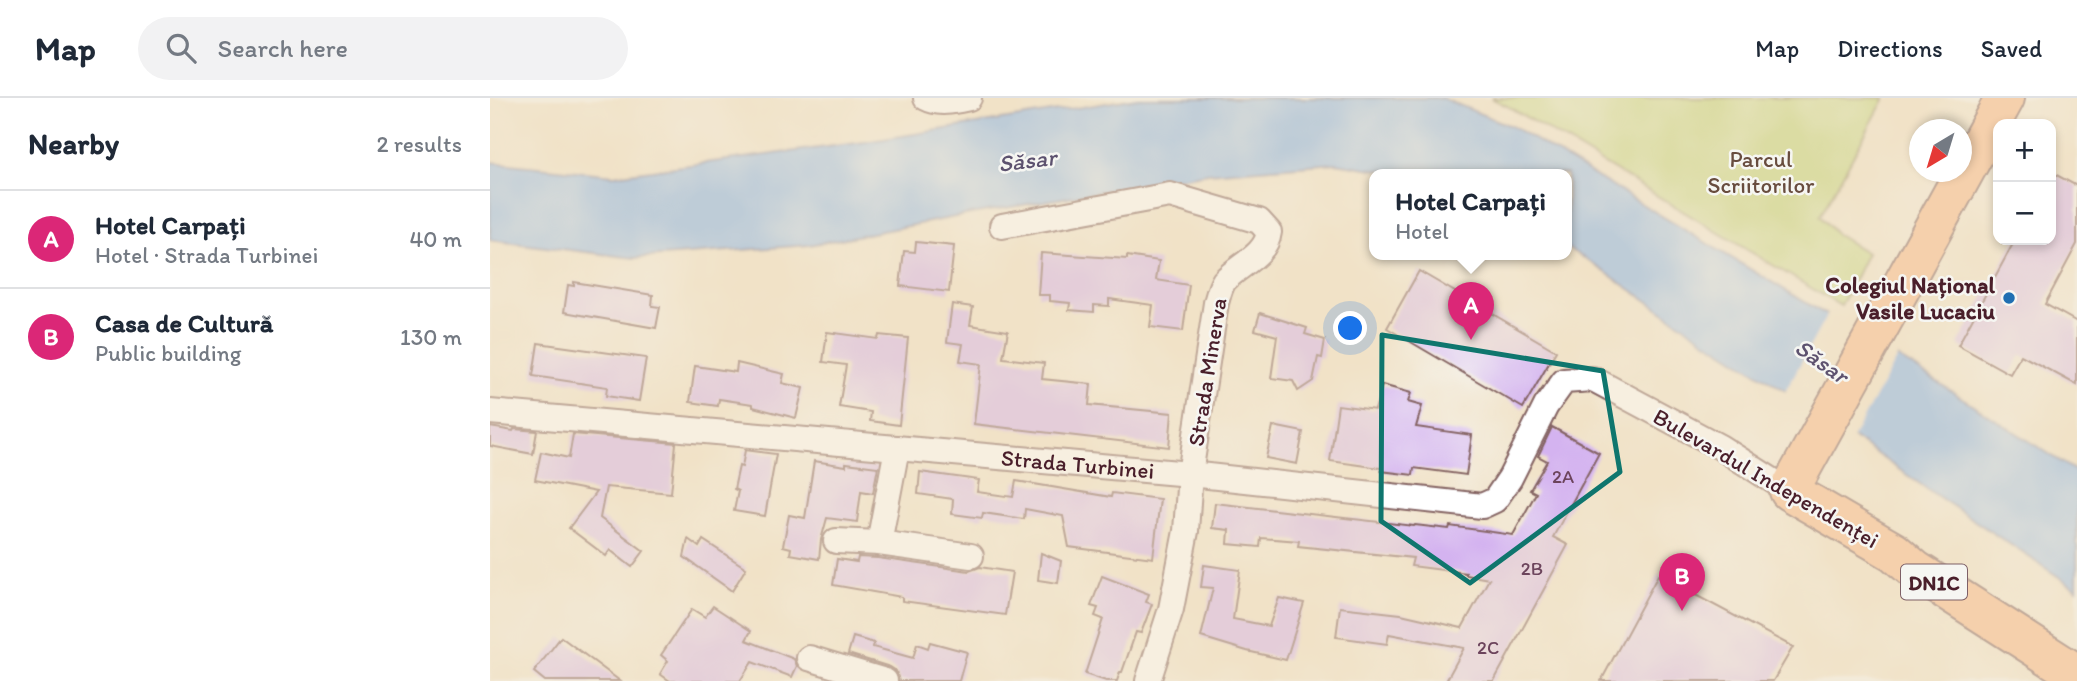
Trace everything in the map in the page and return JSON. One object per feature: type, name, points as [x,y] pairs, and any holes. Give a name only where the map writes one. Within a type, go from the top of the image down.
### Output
[{"type":"main road","points":[[1789,491],[2005,98]]},
{"type":"main road","name":"Bulevardul Independenței","points":[[1789,491],[1894,552],[1915,570],[2077,674]]},
{"type":"street","points":[[926,98],[951,102],[969,98]]},
{"type":"street","name":"Strada Minerva","points":[[1002,226],[1170,195],[1259,221],[1269,232],[1268,242],[1222,283],[1216,303],[1190,474],[1186,530],[1171,609],[1148,681]]},
{"type":"street","name":"Strada Turbinei","points":[[490,412],[1190,474],[1482,506],[1495,500],[1510,478],[1546,405],[1564,380],[1592,379]]},
{"type":"street","name":"Bulevardul Independenței","points":[[1592,379],[1720,447],[1789,491]]},
{"type":"street","points":[[879,543],[897,448]]},
{"type":"street","points":[[836,541],[879,543],[971,556]]},
{"type":"street","points":[[808,658],[885,681]]},
{"type":"highlighted area","points":[[1382,335],[1603,371],[1620,472],[1470,583],[1381,521]]},
{"type":"green space","name":"Parcul Scriitorilor","points":[[1491,98],[1885,98],[1820,216],[1836,234],[1867,253],[1841,306],[1507,106]]},
{"type":"water","name":"Săsar","points":[[1138,98],[1442,98],[1515,128],[1928,376],[2077,472],[2077,589],[1784,390],[1572,251],[1572,169],[1373,169],[1336,163],[1208,173],[809,245],[634,258],[490,240],[490,162],[614,175],[865,142]]},
{"type":"pier","points":[[1829,311],[1899,354],[1851,440],[1784,394]]},
{"type":"building","points":[[2056,175],[2077,186],[2077,244],[2045,304],[2077,322],[2077,385],[2021,355],[2010,374],[1958,345],[2012,245],[2056,245]]},
{"type":"building","points":[[916,242],[954,246],[949,292],[900,286],[904,251],[915,252]]},
{"type":"building","points":[[1041,253],[1127,259],[1127,256],[1159,261],[1156,280],[1189,285],[1183,331],[1150,327],[1153,305],[1109,299],[1109,306],[1094,305],[1094,312],[1069,310],[1070,303],[1050,301],[1050,295],[1038,295]]},
{"type":"building","points":[[1419,271],[1556,351],[1523,408],[1387,328]]},
{"type":"building","points":[[574,282],[653,295],[652,306],[660,307],[656,328],[564,312],[568,285],[574,286]]},
{"type":"building","points":[[952,304],[973,307],[970,325],[1008,331],[1003,358],[1044,363],[1042,379],[1091,384],[1089,405],[1172,413],[1169,447],[974,424],[981,364],[960,361],[963,344],[947,342]]},
{"type":"building","points":[[1260,313],[1307,328],[1305,334],[1325,340],[1322,358],[1318,357],[1313,381],[1298,391],[1293,381],[1271,378],[1277,336],[1255,330]]},
{"type":"building","points":[[827,332],[878,339],[879,335],[908,338],[899,425],[870,421],[871,412],[839,407],[846,365],[823,362]]},
{"type":"building","points":[[538,343],[646,358],[639,401],[606,396],[607,387],[533,376]]},
{"type":"building","points":[[737,363],[784,374],[782,383],[803,388],[796,418],[753,407],[753,404],[719,399],[718,406],[690,402],[695,366],[736,372]]},
{"type":"building","points":[[1382,385],[1411,393],[1408,402],[1422,406],[1416,427],[1472,435],[1466,475],[1414,468],[1413,475],[1330,461],[1338,405],[1375,410]]},
{"type":"building","points":[[1273,426],[1303,432],[1297,464],[1266,458]]},
{"type":"building","points":[[490,427],[537,431],[533,454],[490,446]]},
{"type":"building","points":[[1552,427],[1599,453],[1553,537],[1568,545],[1494,681],[1446,681],[1464,648],[1389,634],[1387,644],[1336,637],[1340,607],[1401,614],[1462,628],[1489,579],[1466,573],[1411,566],[1413,558],[1298,546],[1299,541],[1261,538],[1260,547],[1228,544],[1229,530],[1212,528],[1215,503],[1414,526],[1449,529],[1450,526],[1513,535],[1536,493],[1530,490],[1547,461],[1538,456]]},
{"type":"building","points":[[573,434],[676,443],[671,493],[606,487],[600,518],[644,551],[632,567],[610,550],[606,556],[569,528],[596,492],[535,480],[541,452],[569,458]]},
{"type":"building","points":[[745,450],[776,454],[765,516],[734,511],[738,491],[734,489]]},
{"type":"building","points":[[814,461],[878,467],[873,493],[861,491],[857,522],[827,518],[819,559],[790,554],[791,548],[783,546],[789,515],[805,518]]},
{"type":"building","points":[[920,472],[979,480],[977,492],[1013,497],[1016,481],[1111,497],[1112,493],[1160,499],[1153,558],[1069,547],[1063,516],[1025,509],[1024,519],[983,513],[982,518],[952,514],[953,499],[918,494]]},
{"type":"building","points":[[688,539],[699,547],[703,540],[746,568],[732,591],[684,557]]},
{"type":"building","points":[[1041,553],[1061,561],[1058,583],[1038,580]]},
{"type":"building","points":[[858,557],[969,571],[980,567],[1012,572],[1005,615],[902,601],[902,597],[833,585],[837,559],[857,562]]},
{"type":"building","points":[[1204,565],[1240,570],[1233,619],[1269,626],[1279,598],[1304,603],[1286,660],[1201,637],[1213,588],[1201,587]]},
{"type":"building","points":[[1658,575],[1793,647],[1773,681],[1601,681]]},
{"type":"building","points":[[1102,576],[1149,594],[1146,602],[1152,604],[1141,633],[1136,632],[1117,681],[1106,681],[1085,674],[1103,619],[1095,616],[1098,608],[1091,606]]},
{"type":"building","points":[[713,606],[751,631],[746,640],[794,659],[797,666],[792,677],[752,662],[740,681],[670,681],[660,674],[668,661],[661,655],[692,609],[705,617]]},
{"type":"building","points":[[561,637],[620,681],[545,681],[534,672]]},
{"type":"building","points":[[853,637],[874,643],[873,647],[913,658],[917,644],[928,648],[930,642],[967,652],[959,681],[899,681],[896,671],[890,667],[848,654]]},
{"type":"place","name":"Colegiul Național Vasile Lucaciu","points":[[2009,298]]},
{"type":"place","name":"Hotel Carpați","points":[[1471,340]]},
{"type":"place","name":"Casa de Cultură","points":[[1682,611]]}]
